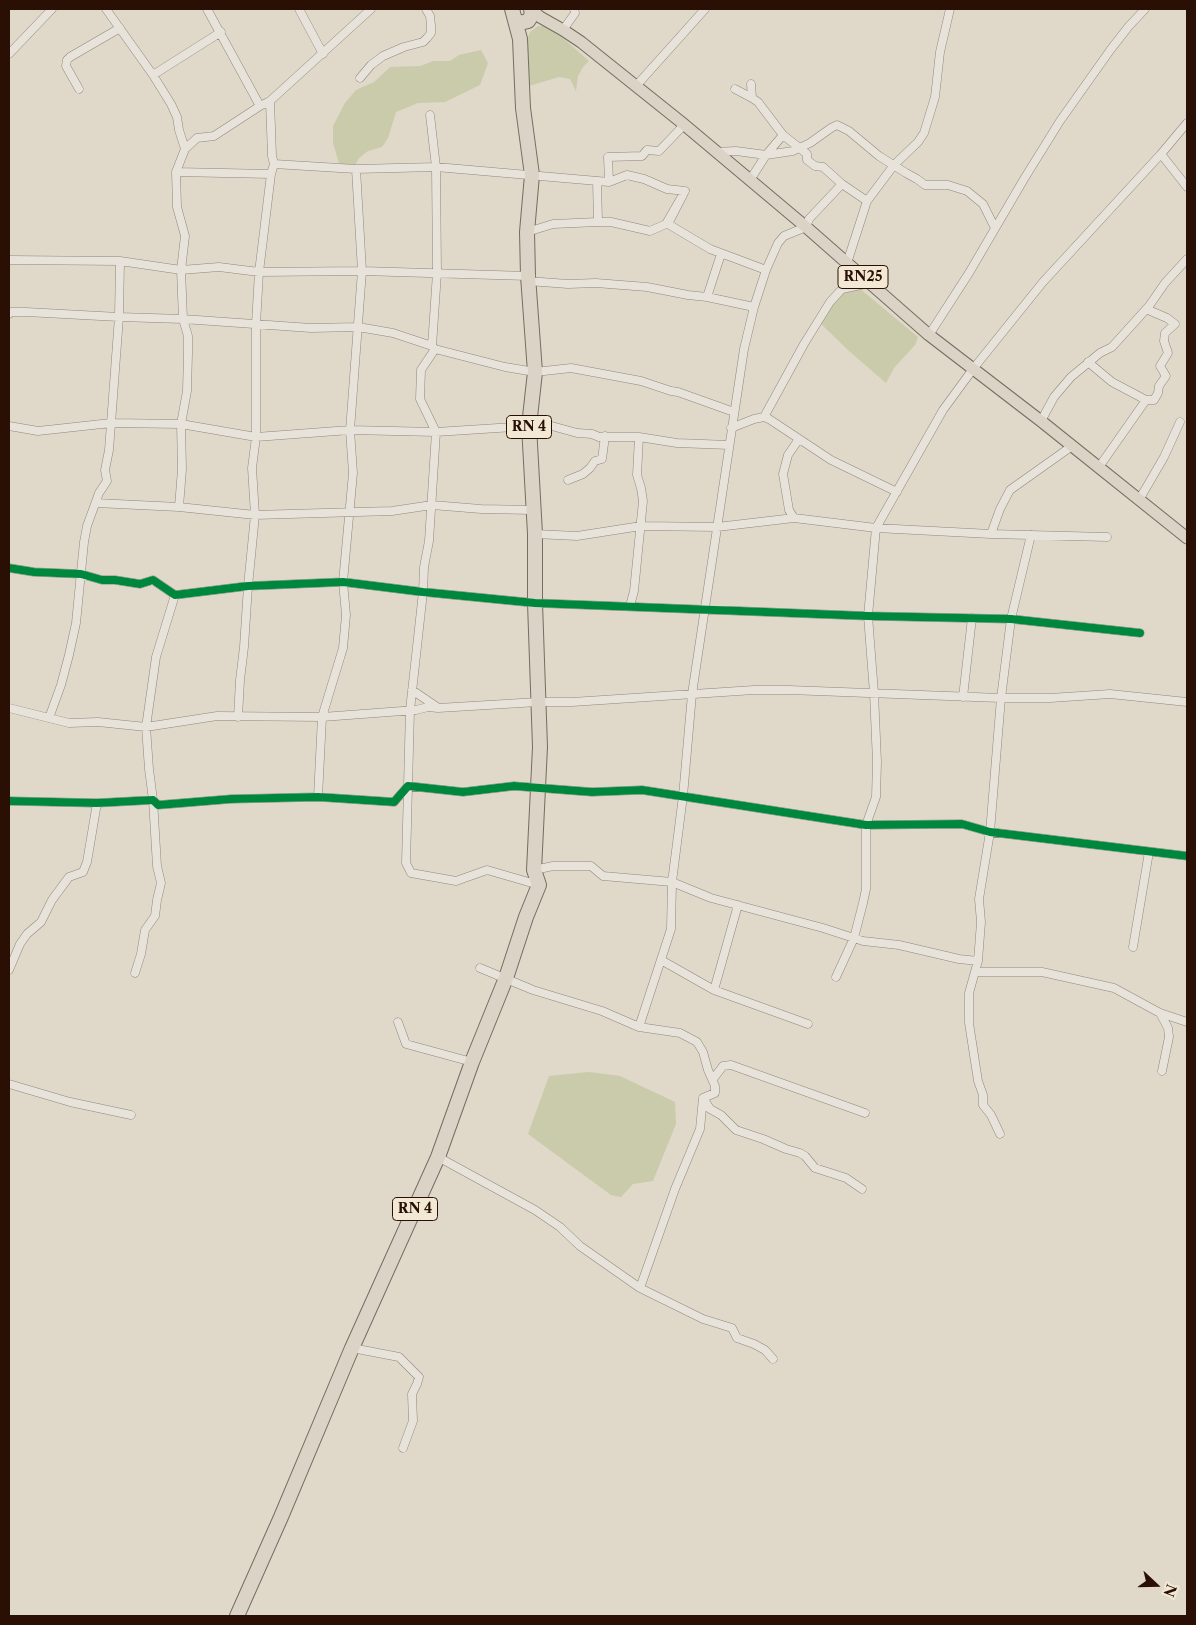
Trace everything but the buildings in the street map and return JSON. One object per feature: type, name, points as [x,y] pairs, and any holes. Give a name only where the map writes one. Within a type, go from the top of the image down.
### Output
[{"type":"highway","name":"RN 4","points":[[237,1616],[282,1516],[352,1348],[438,1157],[539,885],[534,870],[540,747],[535,603],[535,534],[532,510],[530,423],[535,372],[528,278],[527,232],[532,175],[523,108],[520,39],[524,14]]},
{"type":"main road","name":"RN25","points":[[524,14],[563,30],[636,86],[806,227],[928,335],[1041,421],[1187,538]]},
{"type":"street","points":[[9,54],[52,9]]},
{"type":"street","points":[[106,9],[153,75],[177,116],[185,149]]},
{"type":"street","points":[[207,9],[260,106]]},
{"type":"street","points":[[299,9],[323,54]]},
{"type":"street","points":[[179,506],[182,469],[181,424],[188,391],[188,336],[183,319],[181,270],[185,236],[177,207],[176,172],[185,149],[197,138],[214,136],[224,131],[270,101],[371,9]]},
{"type":"street","points":[[360,78],[371,65],[384,56],[404,47],[423,42],[431,34],[430,16],[426,9]]},
{"type":"street","points":[[563,30],[575,13],[574,9]]},
{"type":"street","points":[[636,86],[705,9]]},
{"type":"street","points":[[764,417],[814,327],[830,302],[842,288],[847,263],[868,201],[894,165],[918,142],[924,133],[936,97],[940,52],[950,9]]},
{"type":"street","points":[[928,335],[969,273],[1060,122],[1111,49],[1145,9]]},
{"type":"street","points":[[79,89],[66,66],[67,60],[120,28]]},
{"type":"street","points":[[153,75],[220,32]]},
{"type":"street","points":[[751,84],[752,98]]},
{"type":"street","points":[[735,89],[758,102],[783,135],[807,154],[807,160],[815,166],[823,167],[842,184],[868,201]]},
{"type":"street","points":[[238,717],[255,515],[252,468],[256,437],[256,324],[259,272],[271,174],[274,164],[270,101]]},
{"type":"street","points":[[430,115],[436,167],[434,347],[421,370],[420,399],[436,432],[429,541],[424,567],[410,710],[406,864],[411,873],[456,881],[487,870],[539,885]]},
{"type":"street","points":[[836,977],[854,938],[866,889],[866,825],[876,796],[874,693],[868,616],[876,528],[942,410],[973,369],[1043,282],[1162,154],[1187,123]]},
{"type":"street","points":[[608,182],[608,157],[642,156],[647,150],[659,151],[684,124]]},
{"type":"street","points":[[716,152],[736,151],[766,156],[793,151],[810,143],[837,125],[849,131],[879,156],[925,185],[948,185],[967,191],[983,204],[995,228]]},
{"type":"street","points":[[750,180],[783,135]]},
{"type":"street","points":[[1162,154],[1187,187]]},
{"type":"street","points":[[274,164],[356,169],[436,167],[608,182],[627,175],[644,179],[667,189],[685,191]]},
{"type":"street","points":[[318,797],[322,717],[343,648],[346,615],[344,582],[353,473],[350,430],[362,271],[356,169]]},
{"type":"street","points":[[176,172],[271,174]]},
{"type":"street","points":[[597,181],[598,222]]},
{"type":"street","points":[[639,1027],[671,929],[672,882],[683,796],[692,694],[744,349],[766,270],[778,243],[784,236],[806,227],[809,219],[842,184]]},
{"type":"street","points":[[527,232],[552,224],[598,222],[611,222],[650,231],[666,224],[685,191]]},
{"type":"street","points":[[685,191],[668,224],[721,254],[766,270]]},
{"type":"street","points":[[707,297],[721,254]]},
{"type":"street","points":[[1041,421],[1054,397],[1071,377],[1100,353],[1112,347],[1187,259]]},
{"type":"street","points":[[9,260],[120,261],[181,270],[220,267],[259,272],[362,271],[528,278],[568,284],[596,283],[647,287],[707,297],[754,308]]},
{"type":"street","points":[[49,718],[61,685],[76,623],[87,526],[107,480],[105,470],[109,450],[119,317],[120,261]]},
{"type":"street","points":[[842,288],[870,283]]},
{"type":"street","points":[[1088,362],[1112,382],[1146,400],[1154,400],[1158,394],[1159,386],[1166,376],[1160,366],[1168,353],[1164,341],[1165,333],[1175,324],[1146,308]]},
{"type":"street","points":[[9,314],[11,312],[26,312],[183,319],[311,328],[358,327],[393,333],[505,367],[535,372],[571,368],[641,381],[734,412]]},
{"type":"street","points":[[1099,467],[1146,400]]},
{"type":"street","points":[[731,428],[764,417],[831,460],[897,492]]},
{"type":"street","points":[[1139,500],[1164,457],[1180,422]]},
{"type":"street","points":[[9,426],[38,431],[111,423],[181,424],[256,437],[350,430],[436,432],[530,423],[577,433],[592,434],[599,437],[639,437],[677,443],[729,445]]},
{"type":"street","points":[[568,480],[583,474],[595,461],[602,459],[606,436]]},
{"type":"street","points":[[630,606],[634,591],[643,493],[637,476],[639,437]]},
{"type":"street","points":[[794,518],[789,510],[783,474],[788,455],[799,439]]},
{"type":"street","points":[[991,534],[1000,509],[1010,490],[1072,446]]},
{"type":"street","points":[[96,503],[179,506],[255,515],[392,511],[432,505],[532,510]]},
{"type":"street","points":[[535,534],[577,536],[641,526],[717,527],[794,518],[876,528],[991,534],[1107,537]]},
{"type":"street","points":[[1000,1134],[991,1115],[983,1105],[983,1095],[978,1081],[972,1046],[968,993],[978,962],[981,922],[979,899],[990,832],[1001,698],[1011,619],[1031,535]]},
{"type":"street","points":[[9,570],[81,574],[102,580],[140,584],[153,580],[175,595],[248,586],[344,582],[535,603],[868,616],[1011,619],[1140,633]]},
{"type":"street","points":[[134,973],[141,954],[145,930],[156,916],[161,883],[157,866],[146,727],[156,657],[175,595]]},
{"type":"street","points":[[963,697],[972,618]]},
{"type":"street","points":[[412,690],[438,708]]},
{"type":"street","points":[[9,708],[70,723],[98,722],[146,727],[217,716],[322,717],[428,707],[572,702],[771,690],[1001,698],[1050,698],[1110,694],[1187,702]]},
{"type":"street","points":[[408,786],[463,792],[514,786],[592,792],[642,790],[866,825],[962,824],[990,832],[1187,856]]},
{"type":"street","points":[[9,801],[97,803],[153,800],[158,804],[318,797],[394,802],[408,786]]},
{"type":"street","points":[[9,970],[20,944],[41,922],[52,900],[69,877],[83,872],[87,862],[97,803]]},
{"type":"street","points":[[1133,947],[1149,852]]},
{"type":"street","points":[[534,870],[553,866],[591,866],[603,876],[672,882],[711,898],[823,928],[862,941],[899,945],[978,962]]},
{"type":"street","points":[[714,990],[738,905]]},
{"type":"street","points":[[661,960],[714,990],[808,1024]]},
{"type":"street","points":[[480,968],[533,990],[602,1011],[639,1027],[680,1033],[697,1042],[703,1052],[715,1086],[715,1093],[703,1098]]},
{"type":"street","points":[[975,972],[1042,972],[1114,988],[1160,1012],[1186,1020]]},
{"type":"street","points":[[1160,1012],[1170,1037],[1162,1070]]},
{"type":"street","points":[[398,1022],[406,1044],[472,1062]]},
{"type":"street","points":[[713,1079],[723,1066],[727,1064],[866,1113]]},
{"type":"street","points":[[9,1084],[70,1102],[132,1115]]},
{"type":"street","points":[[703,1098],[710,1109],[721,1115],[736,1130],[764,1138],[786,1149],[800,1153],[816,1168],[846,1178],[862,1189]]},
{"type":"street","points":[[640,1288],[675,1188],[700,1129],[703,1098]]},
{"type":"street","points":[[438,1157],[535,1210],[560,1227],[580,1246],[640,1288],[703,1319],[732,1328],[737,1338],[765,1350],[773,1359]]},
{"type":"street","points":[[352,1348],[399,1357],[419,1376],[418,1384],[412,1394],[413,1421],[403,1448]]},
{"type":"green space","points":[[538,26],[554,30],[589,61],[578,76],[576,91],[570,79],[559,77],[529,86],[527,79],[526,43],[530,32]]},
{"type":"green space","points":[[481,50],[488,63],[480,85],[445,102],[418,103],[396,112],[388,138],[382,147],[368,151],[359,158],[354,167],[339,163],[333,143],[333,126],[345,103],[356,90],[374,82],[390,67],[421,66],[433,61],[450,61],[459,55]]},
{"type":"green space","points":[[859,288],[918,337],[915,345],[894,368],[886,383],[819,322],[843,290]]},
{"type":"green space","points":[[589,1072],[620,1076],[675,1102],[676,1124],[653,1181],[633,1184],[621,1197],[611,1195],[528,1134],[549,1076]]},
{"type":"cycle path","points":[[9,568],[34,572],[81,574],[102,580],[140,584],[153,580],[175,595],[248,586],[343,582],[535,603],[868,616],[1011,619],[1140,633]]},
{"type":"cycle path","points":[[9,801],[97,803],[153,800],[158,805],[231,799],[318,797],[394,802],[408,786],[463,792],[514,786],[592,792],[642,790],[866,825],[962,824],[990,832],[1187,856]]}]
